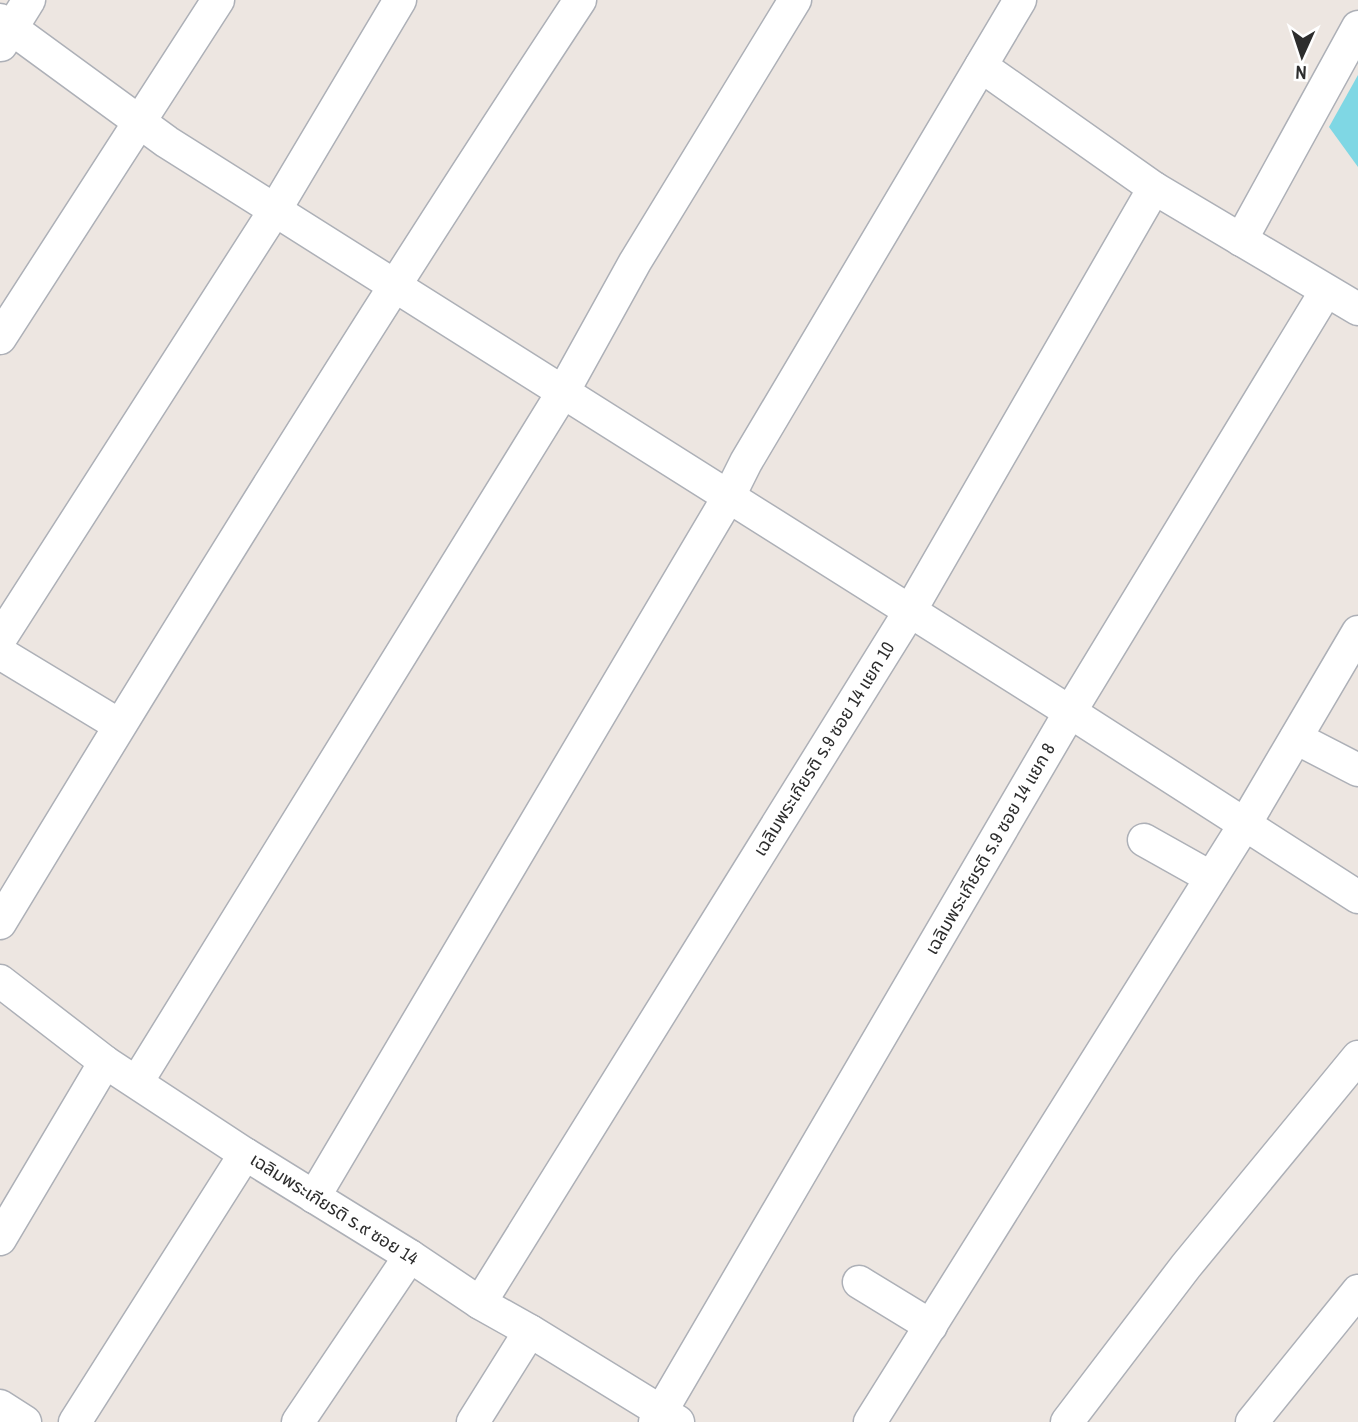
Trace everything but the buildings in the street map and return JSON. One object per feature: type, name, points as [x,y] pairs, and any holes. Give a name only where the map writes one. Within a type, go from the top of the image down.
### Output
[{"type":"street","points":[[29,0],[4,32],[275,210],[1358,897]]},
{"type":"street","points":[[0,338],[218,0]]},
{"type":"street","points":[[0,639],[275,210],[400,0]]},
{"type":"street","points":[[137,1082],[563,392],[635,262],[795,0]]},
{"type":"street","points":[[314,1197],[1020,0]]},
{"type":"street","points":[[0,923],[119,725],[568,4]]},
{"type":"street","points":[[1241,240],[1358,27]]},
{"type":"street","points":[[981,66],[1154,188],[1358,309]]},
{"type":"street","name":"เฉลิมพระเกียรติ ร.9 ซอย 14 แยก 10","points":[[480,1303],[910,611],[1154,188]]},
{"type":"street","name":"เฉลิมพระเกียรติ ร.9 ซอย 14 แยก 8","points":[[665,1419],[1070,712],[1326,291]]},
{"type":"street","points":[[870,1422],[1245,824],[1358,632]]},
{"type":"street","points":[[0,653],[119,725]]},
{"type":"street","points":[[1296,738],[1358,770]]},
{"type":"street","points":[[1144,840],[1210,877]]},
{"type":"street","name":"เฉลิมพระเกียรติ ร.๙ ซอย 14","points":[[0,981],[105,1062],[245,1154],[410,1256],[480,1303],[530,1331],[665,1419]]},
{"type":"street","points":[[1067,1422],[1186,1266],[1358,1057]]},
{"type":"street","points":[[0,1239],[105,1062]]},
{"type":"street","points":[[75,1422],[245,1154]]},
{"type":"street","points":[[298,1422],[410,1256]]},
{"type":"street","points":[[859,1282],[930,1326]]},
{"type":"street","points":[[1252,1422],[1358,1291]]},
{"type":"street","points":[[473,1422],[530,1331]]},
{"type":"street","points":[[0,1406],[24,1422]]},
{"type":"water","points":[[1358,75],[1358,167],[1329,127]]}]
